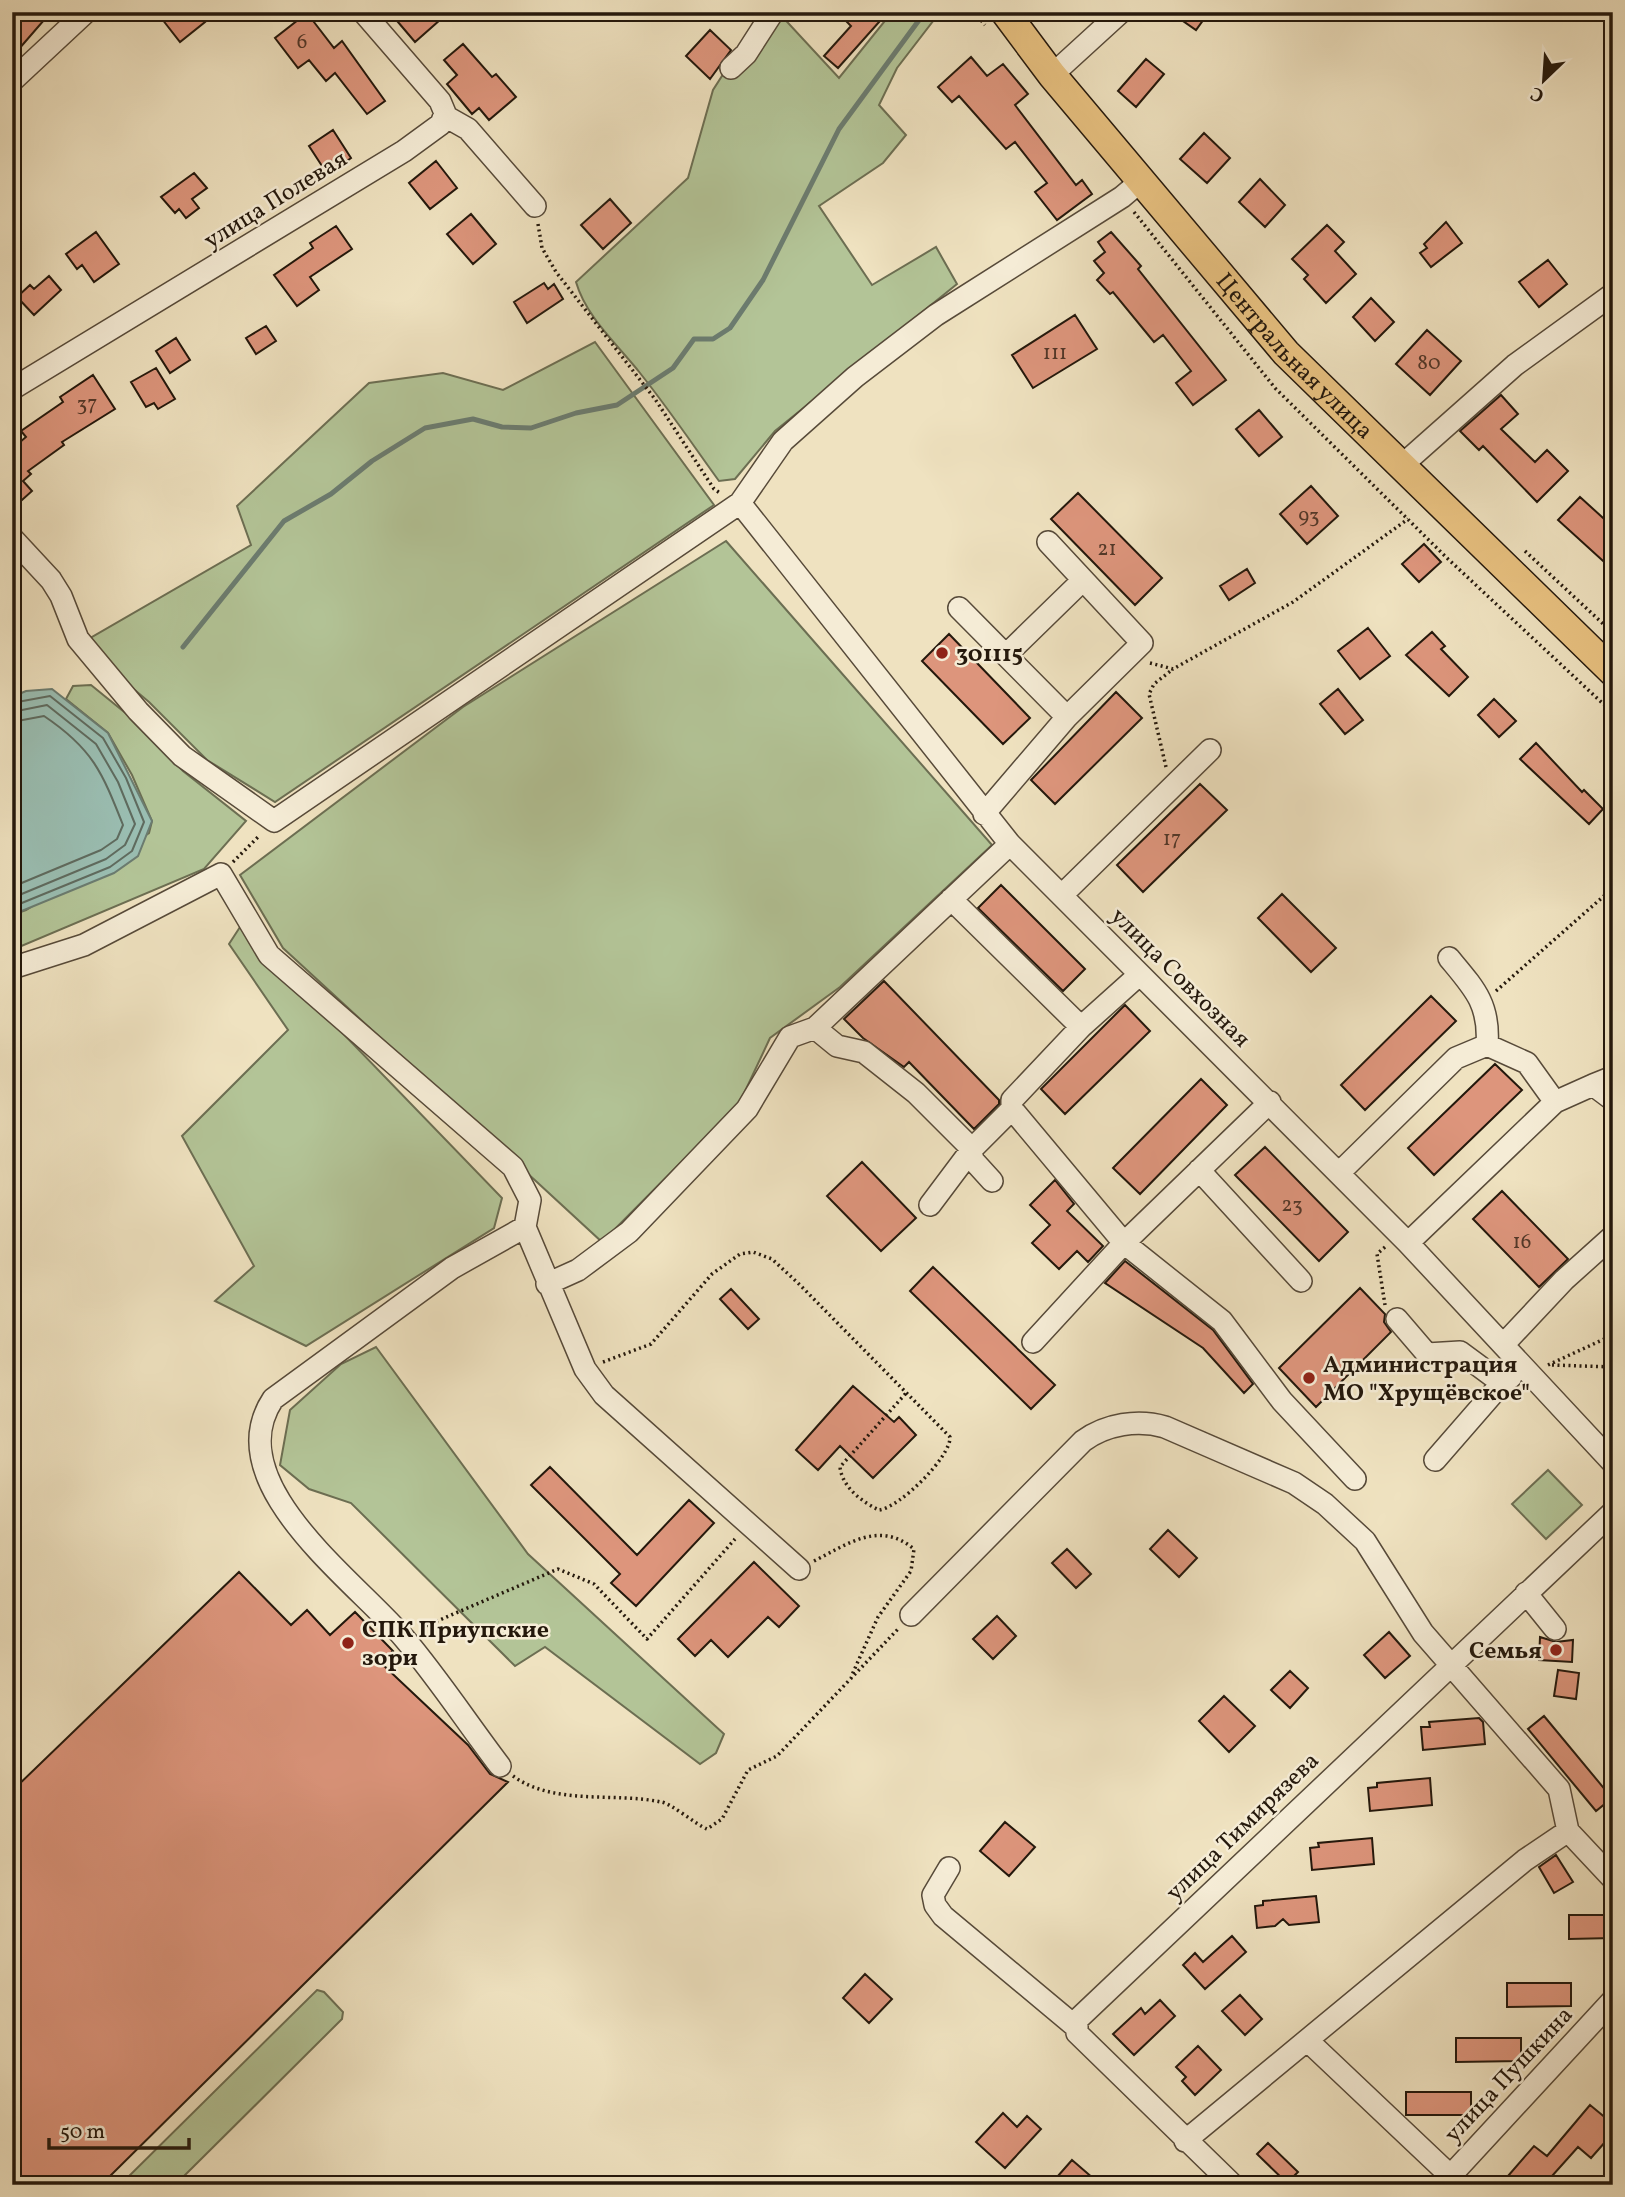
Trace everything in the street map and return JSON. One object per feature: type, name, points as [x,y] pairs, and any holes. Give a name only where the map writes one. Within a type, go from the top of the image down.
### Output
[{"type":"main road","name":"Центральная улица","points":[[1005,12],[1131,189],[1286,353],[1613,672]]},
{"type":"street","points":[[12,81],[86,12]]},
{"type":"street","points":[[363,12],[440,101],[445,116],[468,129],[535,206]]},
{"type":"street","points":[[731,68],[746,54],[773,12]]},
{"type":"street","points":[[1052,75],[1121,12]]},
{"type":"street","name":"улица Полевая","points":[[12,389],[404,151],[431,133],[445,116]]},
{"type":"street","points":[[12,538],[51,580],[61,596],[78,639],[138,711],[182,756],[274,821],[740,503],[783,441],[855,377],[936,316],[1131,189]]},
{"type":"street","points":[[1400,467],[1515,365],[1613,295]]},
{"type":"street","name":"улица Совхозная","points":[[740,503],[1010,844],[1063,894],[1139,975],[1270,1102],[1404,1238],[1503,1345],[1531,1367],[1613,1463]]},
{"type":"street","points":[[984,814],[1067,718],[1142,643],[1048,542]]},
{"type":"street","points":[[1006,655],[1083,580]]},
{"type":"street","points":[[959,608],[1067,718]]},
{"type":"street","points":[[1063,894],[1210,751]]},
{"type":"street","points":[[547,1284],[578,1270],[629,1232],[751,1105],[790,1037],[815,1027],[1010,844]]},
{"type":"street","points":[[12,968],[84,945],[221,874],[269,955],[513,1167],[530,1200],[525,1227],[547,1284],[585,1369],[604,1395],[799,1569]]},
{"type":"street","points":[[951,899],[1081,1027]]},
{"type":"street","points":[[1449,958],[1475,988],[1489,1020],[1487,1045]]},
{"type":"street","points":[[1139,975],[1081,1027],[1012,1100],[1012,1109],[1124,1243],[1222,1321],[1282,1401],[1355,1479]]},
{"type":"street","points":[[815,1027],[837,1046],[864,1052],[916,1093],[972,1149],[972,1159],[992,1181]]},
{"type":"street","points":[[1339,1173],[1456,1058],[1487,1045],[1527,1062],[1555,1102]]},
{"type":"street","points":[[1404,1238],[1555,1102],[1603,1081],[1613,1100]]},
{"type":"street","points":[[1033,1342],[1124,1243],[1270,1102]]},
{"type":"street","points":[[930,1205],[972,1149],[1012,1109]]},
{"type":"street","points":[[1199,1170],[1301,1281]]},
{"type":"street","points":[[500,1766],[404,1638],[281,1507],[263,1462],[260,1439],[262,1418],[273,1399],[452,1268],[525,1227]]},
{"type":"street","points":[[1503,1345],[1564,1280],[1613,1236]]},
{"type":"street","points":[[1392,1313],[1427,1354],[1460,1352],[1502,1383]]},
{"type":"street","points":[[1435,1460],[1502,1383],[1531,1367]]},
{"type":"street","points":[[911,1615],[1083,1441],[1106,1429],[1144,1423],[1170,1429],[1281,1476],[1325,1504],[1378,1558],[1415,1622],[1559,1789],[1568,1831],[1613,1880]]},
{"type":"street","name":"улица Тимирязева","points":[[1076,2026],[1079,2018],[1613,1512]]},
{"type":"street","points":[[1526,1593],[1555,1629]]},
{"type":"street","points":[[1185,2141],[1525,1860],[1568,1831]]},
{"type":"street","points":[[949,1868],[933,1895],[939,1911],[1076,2026],[1077,2033],[1233,2185]]},
{"type":"street","name":"улица Пушкина","points":[[1450,2182],[1613,2000]]},
{"type":"street","points":[[1308,2041],[1450,2182]]},
{"type":"path","points":[[1131,189],[1275,388],[1408,519],[1613,713]]},
{"type":"path","points":[[535,206],[542,248],[556,272],[655,400],[714,489],[740,503]]},
{"type":"path","points":[[1171,790],[1149,694],[1154,684],[1172,669],[1293,602],[1408,519]]},
{"type":"path","points":[[1515,542],[1613,633]]},
{"type":"path","points":[[1128,657],[1172,669]]},
{"type":"path","points":[[221,874],[274,821]]},
{"type":"path","points":[[1475,988],[1487,987],[1493,994],[1613,888]]},
{"type":"path","points":[[1392,1313],[1377,1254],[1404,1238]]},
{"type":"path","points":[[585,1369],[651,1344],[712,1274],[740,1254],[753,1252],[772,1259],[800,1285],[907,1392],[948,1433],[949,1445],[940,1460],[894,1506],[879,1510],[853,1492],[841,1474],[840,1466],[907,1392]]},
{"type":"path","points":[[1531,1367],[1550,1364],[1613,1335]]},
{"type":"path","points":[[1550,1364],[1564,1368],[1613,1367]]},
{"type":"path","points":[[404,1638],[437,1619],[481,1604],[532,1578],[558,1569],[594,1584],[647,1639],[748,1525]]},
{"type":"path","points":[[799,1569],[869,1534],[901,1538],[914,1549],[911,1571],[878,1617],[849,1682]]},
{"type":"path","points":[[500,1766],[518,1780],[551,1792],[665,1802],[689,1821],[707,1829],[722,1819],[748,1770],[777,1756],[911,1615]]},
{"type":"green space","points":[[763,12],[778,12],[839,78],[892,12],[940,12],[897,68],[879,105],[906,135],[883,163],[819,206],[872,285],[936,247],[957,284],[775,431],[735,479],[719,481],[650,386],[595,319],[576,282],[688,178],[713,90]]},
{"type":"green space","points":[[595,342],[714,505],[275,802],[207,760],[149,702],[80,644],[251,545],[237,506],[369,383],[443,373],[503,390]]},
{"type":"green space","points":[[726,541],[992,845],[840,987],[770,1038],[739,1104],[602,1242],[283,948],[240,875],[463,707]]},
{"type":"green space","points":[[91,685],[139,724],[183,771],[246,821],[204,869],[12,950],[12,915],[26,910],[149,833],[152,821],[132,775],[108,733],[66,699],[73,686]]},
{"type":"green space","points":[[240,927],[502,1198],[494,1228],[306,1346],[215,1301],[254,1266],[182,1136],[288,1030],[229,944]]},
{"type":"green space","points":[[376,1347],[528,1554],[724,1734],[716,1753],[700,1764],[545,1647],[515,1666],[351,1503],[309,1489],[280,1465],[290,1410],[341,1364]]},
{"type":"green space","points":[[1548,1470],[1582,1505],[1546,1539],[1512,1504]]},
{"type":"green space","points":[[317,1990],[324,1992],[343,2012],[342,2019],[175,2185],[120,2185]]},
{"type":"water","points":[[52,689],[108,733],[152,821],[138,856],[114,873],[12,915],[12,697],[26,691]]},
{"type":"building","points":[[12,12],[51,12],[12,57]]},
{"type":"building","points":[[170,12],[197,12],[205,22],[180,42],[162,19]]},
{"type":"building","points":[[410,12],[449,12],[415,42],[398,22]]},
{"type":"building","points":[[854,12],[888,12],[838,68],[824,56],[851,26],[846,21]]},
{"type":"building","points":[[1170,12],[1209,12],[1196,30]]},
{"type":"building","points":[[307,13],[334,48],[342,41],[385,101],[367,114],[335,73],[326,81],[309,60],[298,68],[275,38]]},
{"type":"building","points":[[710,30],[731,50],[710,79],[686,56]]},
{"type":"building","points":[[463,44],[492,77],[496,74],[516,97],[489,120],[479,108],[472,114],[447,84],[457,75],[444,60]]},
{"type":"building","points":[[971,57],[987,76],[1003,64],[1028,94],[1015,105],[1076,185],[1082,180],[1092,194],[1057,220],[1035,192],[1047,183],[1015,142],[1006,149],[959,96],[952,102],[938,87]]},
{"type":"building","points":[[1146,59],[1164,74],[1136,107],[1118,91]]},
{"type":"building","points":[[333,130],[351,158],[336,169],[331,161],[322,166],[309,146]]},
{"type":"building","points":[[1204,133],[1230,158],[1207,183],[1180,159]]},
{"type":"building","points":[[436,161],[457,188],[430,209],[409,183]]},
{"type":"building","points":[[194,173],[207,188],[192,199],[199,208],[186,218],[179,209],[175,213],[161,197]]},
{"type":"building","points":[[1260,179],[1285,205],[1265,227],[1239,202]]},
{"type":"building","points":[[610,199],[631,223],[603,249],[581,225]]},
{"type":"building","points":[[471,214],[496,244],[473,264],[447,234]]},
{"type":"building","points":[[1446,222],[1462,243],[1431,267],[1420,253],[1427,248],[1424,244]]},
{"type":"building","points":[[1327,225],[1344,242],[1335,251],[1356,274],[1326,303],[1304,279],[1308,275],[1292,259]]},
{"type":"building","points":[[336,226],[352,249],[310,277],[319,290],[297,306],[274,275],[313,248],[310,243]]},
{"type":"building","points":[[96,232],[119,264],[94,282],[82,265],[77,269],[66,254]]},
{"type":"building","points":[[1111,232],[1141,266],[1138,269],[1226,380],[1193,405],[1176,383],[1191,371],[1163,335],[1154,342],[1113,292],[1110,294],[1097,280],[1104,273],[1094,261],[1105,252],[1098,242]]},
{"type":"building","points":[[1548,260],[1567,284],[1539,307],[1519,282]]},
{"type":"building","points":[[49,276],[61,290],[34,315],[17,297],[30,285],[34,289]]},
{"type":"building","points":[[544,283],[548,289],[554,284],[563,299],[527,323],[514,302]]},
{"type":"building","points":[[1371,298],[1394,322],[1375,341],[1353,317]]},
{"type":"building","points":[[1075,315],[1097,349],[1033,388],[1012,355]]},
{"type":"building","points":[[266,326],[276,341],[256,354],[246,338]]},
{"type":"building","points":[[1427,330],[1461,361],[1430,395],[1396,364]]},
{"type":"building","points":[[176,338],[190,360],[170,373],[156,351]]},
{"type":"building","points":[[156,368],[175,399],[158,409],[154,403],[146,407],[131,382]]},
{"type":"building","points":[[93,375],[115,409],[62,442],[64,445],[28,471],[31,474],[23,481],[32,491],[12,509],[12,449],[26,437],[21,431],[63,402],[60,397]]},
{"type":"building","points":[[1501,395],[1518,414],[1501,429],[1535,462],[1547,450],[1568,471],[1537,502],[1483,446],[1479,450],[1460,431]]},
{"type":"building","points":[[1259,410],[1282,437],[1259,456],[1236,429]]},
{"type":"building","points":[[1311,486],[1338,516],[1307,544],[1280,514]]},
{"type":"building","points":[[1078,493],[1162,578],[1135,605],[1051,519]]},
{"type":"building","points":[[1580,497],[1613,527],[1613,570],[1558,520]]},
{"type":"building","points":[[1424,544],[1441,562],[1419,582],[1402,564]]},
{"type":"building","points":[[1247,569],[1255,583],[1229,600],[1220,586]]},
{"type":"building","points":[[1368,628],[1390,656],[1360,679],[1338,651]]},
{"type":"building","points":[[1432,632],[1445,646],[1441,649],[1468,677],[1449,696],[1406,655]]},
{"type":"building","points":[[949,634],[1030,718],[1003,744],[922,661]]},
{"type":"building","points":[[1338,689],[1363,720],[1345,734],[1320,704]]},
{"type":"building","points":[[1116,692],[1142,718],[1055,804],[1031,780]]},
{"type":"building","points":[[1494,699],[1516,721],[1499,737],[1478,715]]},
{"type":"building","points":[[1536,743],[1582,792],[1584,790],[1603,809],[1589,824],[1520,759]]},
{"type":"building","points":[[1200,784],[1227,810],[1143,892],[1117,865]]},
{"type":"building","points":[[1001,885],[1085,969],[1063,991],[978,908]]},
{"type":"building","points":[[1282,894],[1336,948],[1311,972],[1258,918]]},
{"type":"building","points":[[884,981],[999,1100],[999,1104],[974,1129],[909,1062],[904,1067],[863,1038],[844,1019]]},
{"type":"building","points":[[1431,996],[1456,1021],[1365,1110],[1341,1085]]},
{"type":"building","points":[[1125,1005],[1150,1031],[1065,1114],[1041,1089]]},
{"type":"building","points":[[1495,1064],[1522,1090],[1434,1175],[1408,1148]]},
{"type":"building","points":[[1201,1079],[1227,1105],[1140,1194],[1113,1168]]},
{"type":"building","points":[[1265,1147],[1348,1232],[1319,1261],[1235,1175]]},
{"type":"building","points":[[862,1162],[916,1218],[881,1251],[827,1196]]},
{"type":"building","points":[[1055,1180],[1074,1204],[1067,1211],[1103,1246],[1088,1262],[1077,1251],[1059,1269],[1032,1243],[1050,1225],[1030,1205]]},
{"type":"building","points":[[1502,1191],[1568,1259],[1539,1287],[1473,1219]]},
{"type":"building","points":[[1125,1261],[1213,1330],[1253,1384],[1244,1393],[1203,1348],[1105,1283]]},
{"type":"building","points":[[933,1267],[1055,1385],[1031,1409],[910,1291]]},
{"type":"building","points":[[1360,1288],[1385,1314],[1384,1322],[1391,1332],[1316,1407],[1279,1368]]},
{"type":"building","points":[[731,1289],[759,1319],[748,1329],[720,1299]]},
{"type":"building","points":[[853,1386],[894,1422],[899,1417],[916,1435],[873,1478],[840,1446],[818,1470],[796,1450]]},
{"type":"building","points":[[550,1467],[637,1555],[689,1500],[714,1523],[636,1606],[611,1583],[620,1574],[531,1485]]},
{"type":"building","points":[[1168,1530],[1197,1558],[1179,1577],[1150,1549]]},
{"type":"building","points":[[1067,1549],[1091,1574],[1076,1588],[1052,1563]]},
{"type":"building","points":[[754,1562],[799,1606],[779,1627],[768,1617],[728,1657],[711,1640],[695,1656],[678,1639]]},
{"type":"building","points":[[239,1572],[291,1625],[307,1610],[330,1635],[355,1612],[393,1651],[381,1663],[468,1745],[490,1774],[508,1782],[101,2185],[12,2185],[12,1791]]},
{"type":"building","points":[[997,1616],[1016,1636],[993,1659],[973,1639]]},
{"type":"building","points":[[1389,1632],[1410,1656],[1385,1678],[1364,1655]]},
{"type":"building","name":"Семья","points":[[1540,1637],[1556,1642],[1573,1640],[1572,1662],[1539,1660]]},
{"type":"building","points":[[1558,1670],[1579,1673],[1576,1699],[1554,1696]]},
{"type":"building","points":[[1290,1671],[1308,1688],[1290,1708],[1271,1690]]},
{"type":"building","points":[[1224,1696],[1255,1726],[1229,1752],[1199,1721]]},
{"type":"building","points":[[1544,1716],[1612,1798],[1596,1811],[1528,1729]]},
{"type":"building","points":[[1479,1718],[1483,1722],[1485,1744],[1423,1750],[1421,1727],[1430,1727],[1429,1722]]},
{"type":"building","points":[[1430,1778],[1432,1805],[1370,1811],[1368,1788],[1377,1787],[1377,1783]]},
{"type":"building","points":[[1005,1822],[1035,1847],[1009,1876],[980,1851]]},
{"type":"building","points":[[1372,1838],[1374,1864],[1312,1870],[1310,1848],[1319,1847],[1318,1843]]},
{"type":"building","points":[[1556,1855],[1573,1882],[1554,1893],[1539,1867]]},
{"type":"building","points":[[1316,1896],[1319,1922],[1289,1925],[1283,1919],[1275,1926],[1257,1928],[1255,1906],[1263,1905],[1263,1901]]},
{"type":"building","points":[[1569,1915],[1613,1915],[1613,1938],[1569,1939]]},
{"type":"building","points":[[1232,1936],[1246,1952],[1205,1989],[1183,1965],[1195,1953],[1203,1962]]},
{"type":"building","points":[[865,1974],[892,1999],[869,2023],[843,1998]]},
{"type":"building","points":[[1507,1983],[1571,1983],[1571,2006],[1507,2007]]},
{"type":"building","points":[[1240,1995],[1262,2019],[1245,2035],[1222,2011]]},
{"type":"building","points":[[1160,2000],[1175,2016],[1134,2055],[1113,2034],[1141,2008],[1145,2014]]},
{"type":"building","points":[[1456,2038],[1521,2038],[1521,2061],[1456,2062]]},
{"type":"building","points":[[1198,2046],[1221,2070],[1195,2095],[1182,2081],[1186,2077],[1176,2067]]},
{"type":"building","points":[[1406,2092],[1471,2092],[1471,2115],[1406,2115]]},
{"type":"building","points":[[1590,2105],[1613,2124],[1613,2133],[1591,2158],[1578,2147],[1544,2185],[1517,2185],[1508,2176],[1534,2146],[1547,2156]]},
{"type":"building","points":[[1003,2113],[1017,2127],[1027,2116],[1041,2129],[1005,2168],[976,2142]]},
{"type":"building","points":[[1268,2143],[1298,2172],[1287,2183],[1257,2154]]},
{"type":"building","points":[[1072,2160],[1101,2185],[1050,2185]]},
{"type":"waterway","points":[[183,647],[284,521],[331,494],[372,461],[425,428],[473,419],[502,427],[531,428],[576,413],[617,405],[673,368],[694,339],[713,339],[730,328],[763,280],[839,129],[925,12]]},
{"type":"place","name":"301115","points":[[942,653]]},
{"type":"place","name":"Администрация МО \"Хрущёвское\"","points":[[1309,1378]]},
{"type":"place","name":"СПК Приупские зори","points":[[348,1643]]},
{"type":"place","name":"Семья","points":[[1556,1650]]}]
